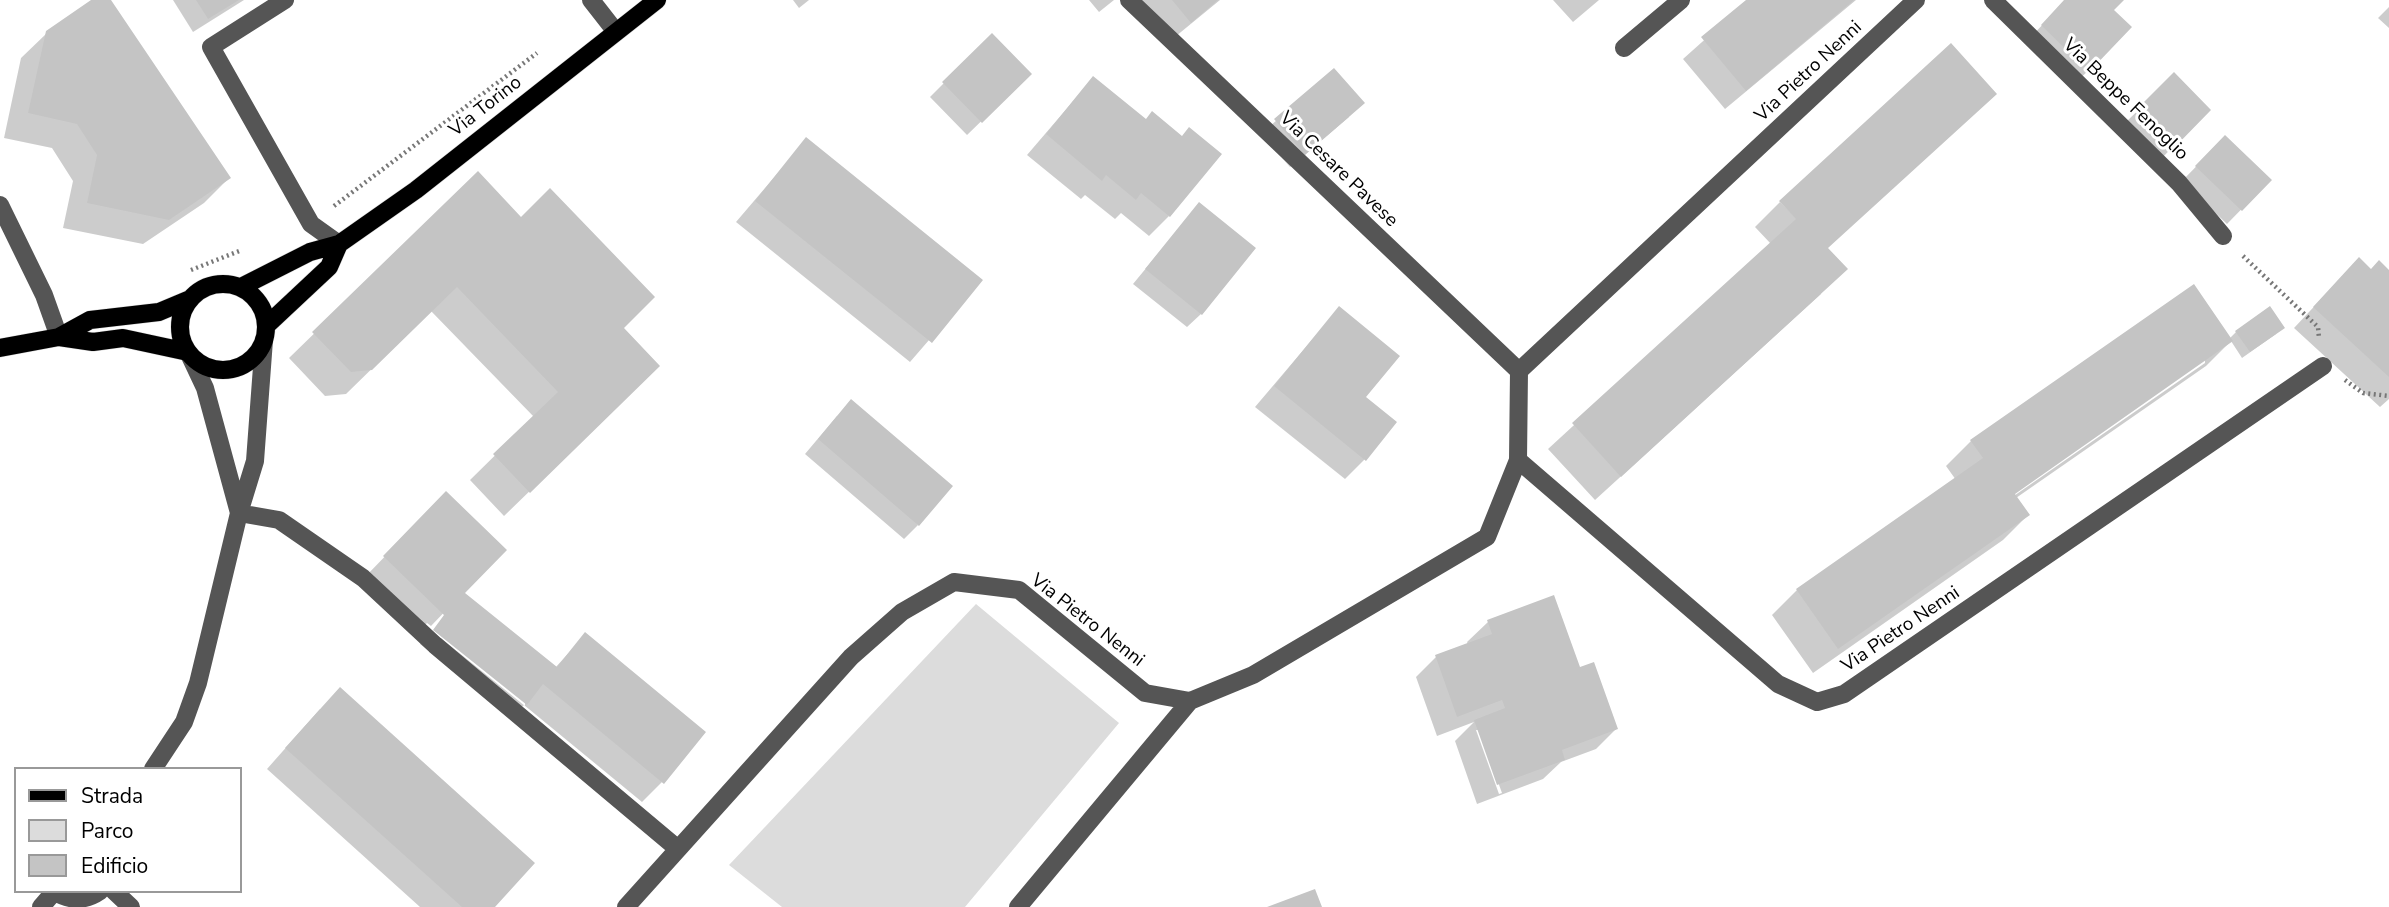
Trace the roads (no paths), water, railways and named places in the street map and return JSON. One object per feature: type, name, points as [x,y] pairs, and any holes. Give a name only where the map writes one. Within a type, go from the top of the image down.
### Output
[{"type":"main road","name":"Via Torino","points":[[0,348],[59,337],[90,320],[159,312],[219,283],[241,288],[310,252],[339,244],[416,190],[657,0]]},
{"type":"main road","name":"Via Torino","points":[[59,337],[93,342],[123,338],[188,352],[209,368],[236,368],[258,352],[265,333],[329,267],[339,244]]},
{"type":"main road","points":[[241,288],[259,303],[265,333]]},
{"type":"main road","points":[[188,352],[182,342],[180,320],[190,299]]},
{"type":"street","points":[[285,0],[211,47],[311,224],[339,244]]},
{"type":"street","points":[[591,0],[616,32]]},
{"type":"street","name":"Via Cesare Pavese","points":[[1129,0],[1519,371]]},
{"type":"street","points":[[1624,48],[1681,0]]},
{"type":"street","name":"Via Pietro Nenni","points":[[1519,371],[1916,0]]},
{"type":"street","name":"Via Beppe Fenoglio","points":[[1993,0],[2179,183],[2223,236]]},
{"type":"street","points":[[0,205],[44,295],[59,337]]},
{"type":"street","points":[[154,767],[184,722],[198,683],[239,513],[256,461],[265,333]]},
{"type":"street","points":[[188,352],[205,388],[239,513]]},
{"type":"street","name":"Via Pietro Nenni","points":[[1518,460],[1778,684],[1817,702],[1844,694],[2323,366]]},
{"type":"street","points":[[1018,907],[1190,701],[1254,675],[1487,537],[1518,460],[1519,371]]},
{"type":"street","points":[[239,513],[279,520],[363,578],[435,645],[678,849]]},
{"type":"street","name":"Via Pietro Nenni","points":[[626,907],[851,657],[902,612],[954,582],[1019,590],[1145,693],[1190,701]]},
{"type":"street","points":[[41,907],[52,893]]},
{"type":"street","points":[[58,893],[71,899],[81,899],[95,893]]},
{"type":"street","points":[[116,893],[131,907]]}]
